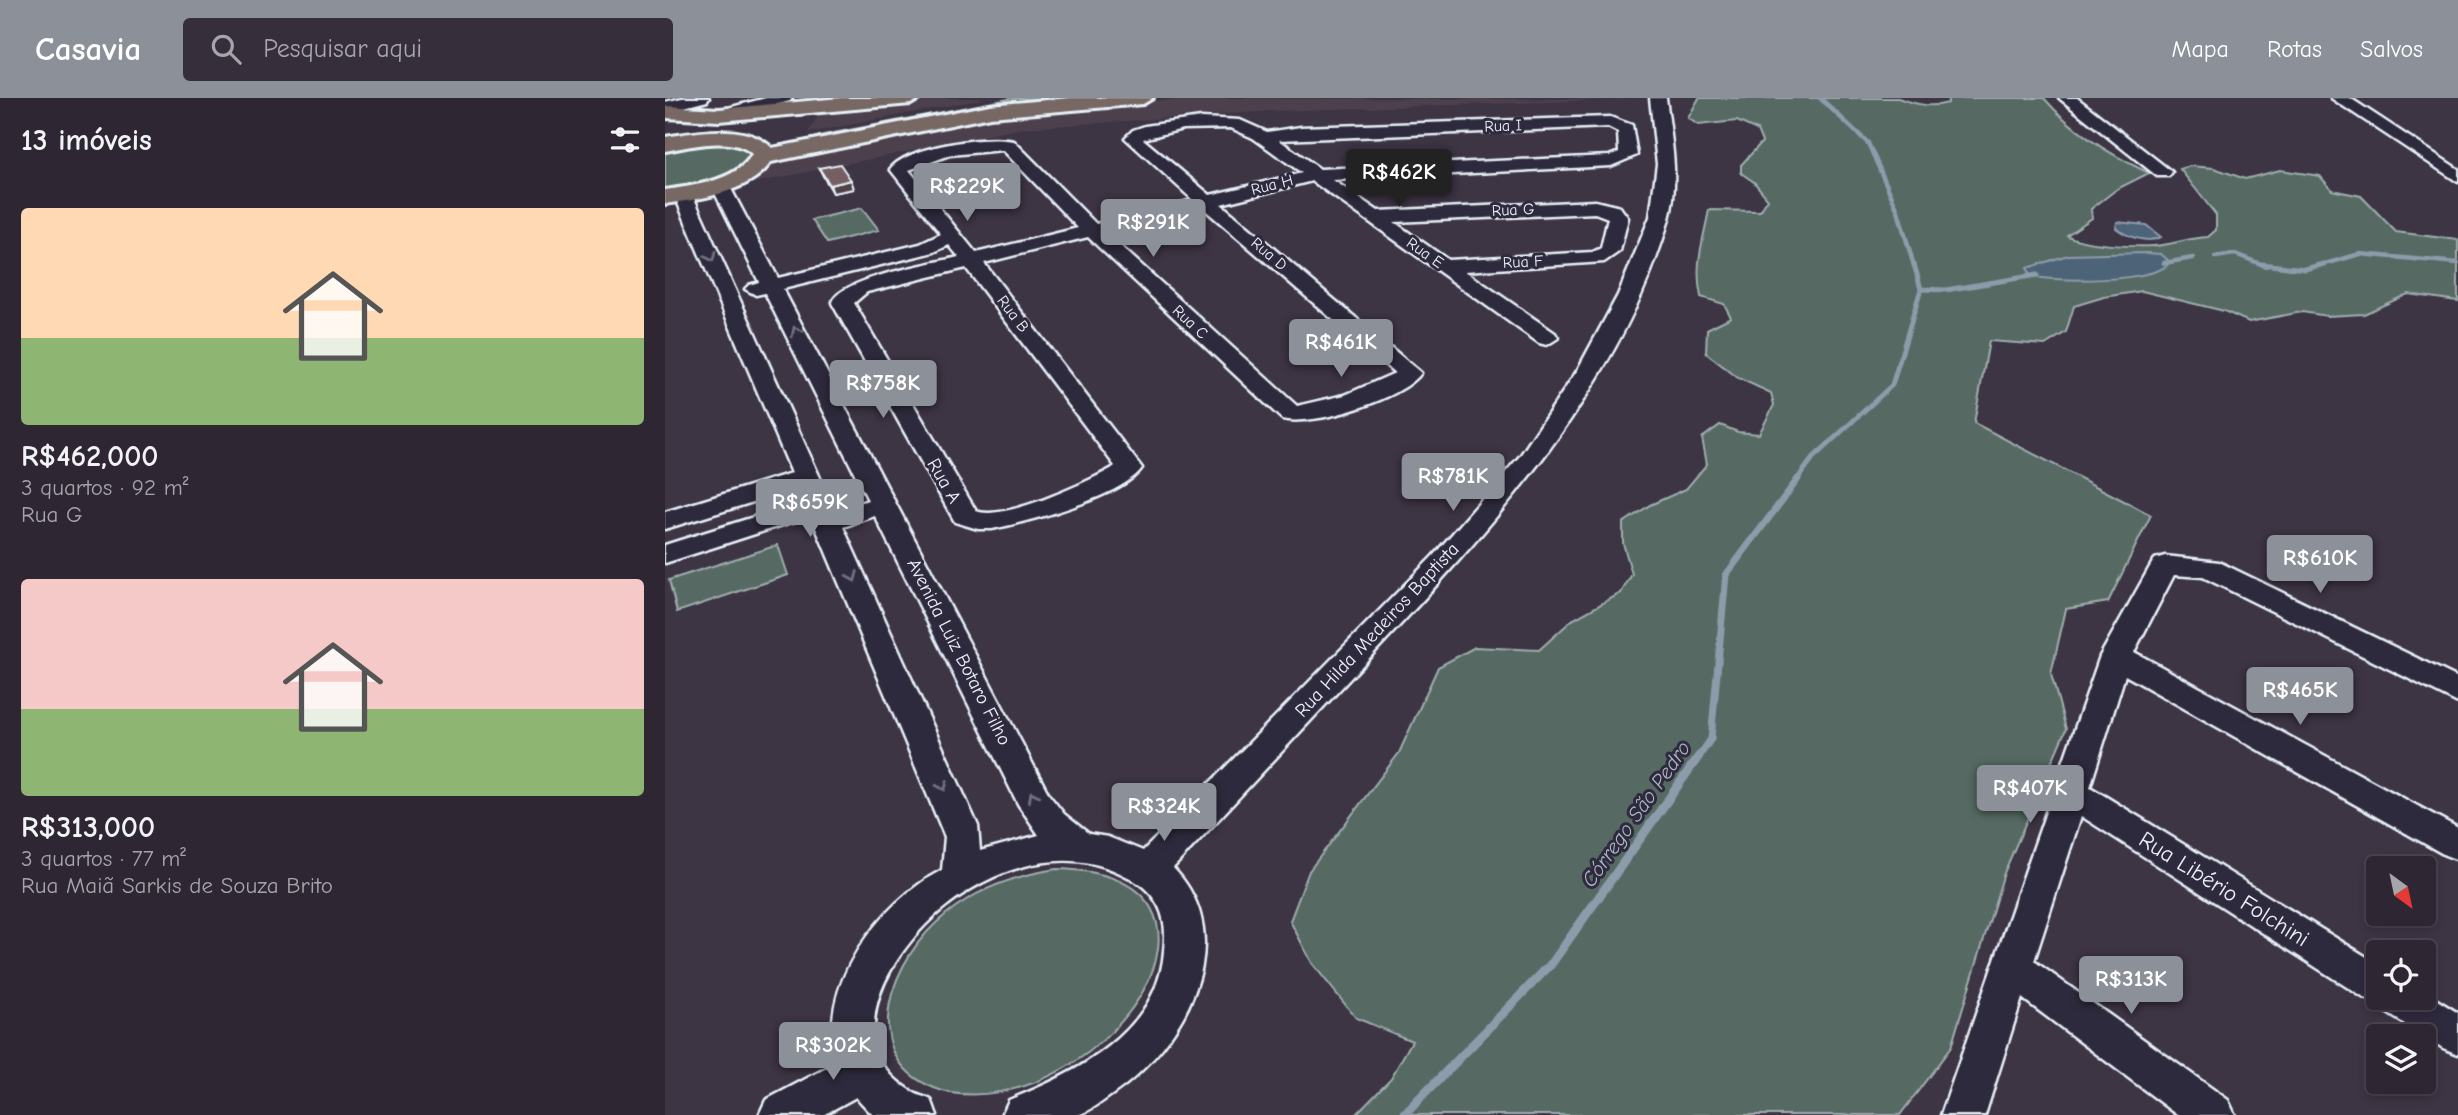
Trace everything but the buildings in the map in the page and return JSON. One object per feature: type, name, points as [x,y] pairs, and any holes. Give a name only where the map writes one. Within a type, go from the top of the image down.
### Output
[{"type":"main road","points":[[667,111],[719,115],[911,98]]},
{"type":"main road","points":[[674,196],[720,185],[750,171],[761,152],[1001,98]]},
{"type":"main road","points":[[667,111],[761,152],[990,111],[1143,98]]},
{"type":"main road","points":[[665,144],[726,139]]},
{"type":"street","points":[[667,111],[701,98]]},
{"type":"street","points":[[719,115],[784,98]]},
{"type":"street","name":"Rua Hilda Medeiros Baptista","points":[[1149,869],[1443,562],[1529,461],[1581,382],[1629,295],[1660,217],[1666,164],[1658,98]]},
{"type":"street","points":[[2067,98],[2163,172]]},
{"type":"street","points":[[2339,98],[2458,177]]},
{"type":"street","name":"Rua E","points":[[1134,134],[1155,127],[1233,123],[1247,128],[1547,338]]},
{"type":"street","name":"Rua I","points":[[1261,138],[1315,132],[1619,124],[1626,129],[1628,155],[1622,159]]},
{"type":"street","name":"Rua D","points":[[1134,134],[1133,138],[1137,143],[1409,373]]},
{"type":"street","name":"Rua C","points":[[904,163],[997,143],[1014,150],[1091,230],[1291,414],[1309,414],[1394,385],[1409,373]]},
{"type":"street","name":"Rua H","points":[[955,240],[1091,230],[1315,175],[1622,159]]},
{"type":"street","name":"Rua B","points":[[904,163],[899,169],[1129,467]]},
{"type":"street","name":"Avenida Luiz Botaro Filho","points":[[720,185],[1036,804],[1051,824],[1077,846]]},
{"type":"street","points":[[674,196],[728,296],[960,826],[963,837],[960,878]]},
{"type":"street","name":"Rua G","points":[[1374,216],[1595,207],[1610,210],[1618,218],[1610,251],[1601,256]]},
{"type":"street","points":[[923,241],[949,248],[955,240]]},
{"type":"street","points":[[728,296],[769,278],[923,241],[955,240]]},
{"type":"street","name":"Rua A","points":[[955,240],[846,295],[843,302],[962,514],[978,521],[997,520],[1108,484],[1129,467]]},
{"type":"street","name":"Rua F","points":[[1444,266],[1601,256]]},
{"type":"street","points":[[665,521],[809,476]]},
{"type":"street","points":[[665,554],[723,535],[825,513],[884,504]]},
{"type":"street","points":[[715,506],[723,535]]},
{"type":"street","points":[[1963,1115],[2116,656],[2165,565],[2209,568],[2454,687]]},
{"type":"street","points":[[2116,656],[2458,845]]},
{"type":"street","name":"Rua Libério Folchini","points":[[2071,792],[2366,977]]},
{"type":"street","points":[[915,1115],[879,1094],[862,1071],[854,1047],[853,1021],[858,993],[886,940],[908,916],[960,878],[1019,853],[1077,846],[1104,850],[1128,858],[1149,869],[1165,884],[1177,902],[1184,924],[1185,947],[1181,972],[1156,1025],[1084,1104],[1024,1115]]},
{"type":"street","points":[[2012,967],[2213,1115]]},
{"type":"street","points":[[2417,1010],[2458,1035]]},
{"type":"street","points":[[781,1115],[862,1071]]},
{"type":"shaded area","points":[[938,98],[988,98],[808,133],[822,109]]},
{"type":"shaded area","points":[[1196,98],[1642,99],[1272,111],[1023,128],[748,184],[786,156],[1000,113]]},
{"type":"green space","points":[[1014,98],[1068,98],[1000,105],[781,147],[823,135]]},
{"type":"green space","points":[[1699,98],[1898,98],[1929,105],[1948,103],[1948,98],[2044,98],[2092,141],[2149,173],[2117,189],[2091,209],[2092,218],[2067,235],[2108,245],[2145,246],[2208,237],[2216,230],[2216,215],[2180,169],[2190,166],[2214,168],[2245,179],[2280,170],[2320,176],[2332,190],[2361,196],[2396,232],[2458,240],[2458,301],[2408,294],[2364,314],[2327,316],[2302,312],[2249,322],[2224,311],[2142,291],[2104,297],[2074,306],[2066,332],[2045,345],[1989,341],[1974,423],[2151,515],[2108,602],[2066,609],[2051,674],[2066,729],[2004,873],[1951,1047],[1900,1115],[1355,1115],[1391,1078],[1412,1041],[1356,1018],[1312,963],[1290,921],[1309,871],[1399,753],[1438,667],[1475,647],[1539,650],[1572,620],[1621,593],[1632,574],[1623,543],[1623,523],[1650,505],[1686,489],[1707,464],[1702,438],[1720,425],[1738,432],[1759,434],[1774,405],[1771,393],[1738,378],[1706,353],[1707,329],[1731,317],[1724,304],[1701,297],[1698,274],[1709,210],[1760,211],[1768,199],[1754,182],[1741,173],[1741,165],[1762,142],[1757,130],[1737,121],[1698,125],[1688,118]]},
{"type":"green space","points":[[723,142],[740,145],[750,151],[747,164],[725,178],[665,194],[665,146]]},
{"type":"green space","points":[[862,208],[879,230],[827,243],[812,220]]},
{"type":"green space","points":[[778,545],[788,575],[677,612],[669,580]]},
{"type":"green space","points":[[1056,869],[1119,881],[1151,909],[1158,947],[1143,991],[1111,1033],[1065,1068],[1010,1090],[950,1093],[920,1081],[901,1064],[890,1042],[888,1018],[893,992],[903,967],[918,943],[950,911],[978,893],[1023,876]]},
{"type":"water","points":[[2117,222],[2146,225],[2161,237],[2144,240],[2132,237],[2116,228]]},
{"type":"water","points":[[2161,254],[2170,262],[2161,269],[2146,274],[2081,280],[2030,276],[2027,268],[2068,255]]},
{"type":"waterway","name":"Córrego São Pedro","points":[[1820,98],[1868,143],[1898,211],[1914,266]]},
{"type":"waterway","points":[[2215,257],[2235,254],[2266,266]]},
{"type":"waterway","points":[[2318,266],[2360,254],[2458,263]]},
{"type":"waterway","points":[[2164,263],[2193,258]]},
{"type":"waterway","name":"Córrego São Pedro","points":[[1914,264],[1921,289]]},
{"type":"waterway","points":[[2261,264],[2305,269],[2324,264]]},
{"type":"waterway","points":[[1921,289],[1946,290],[2037,275]]},
{"type":"waterway","name":"Córrego São Pedro","points":[[1796,481],[1813,458],[1892,385],[1921,289]]},
{"type":"waterway","name":"Córrego São Pedro","points":[[1698,758],[1711,739],[1726,575],[1798,479]]},
{"type":"waterway","name":"Córrego São Pedro","points":[[1404,1115],[1552,963],[1699,756]]}]
